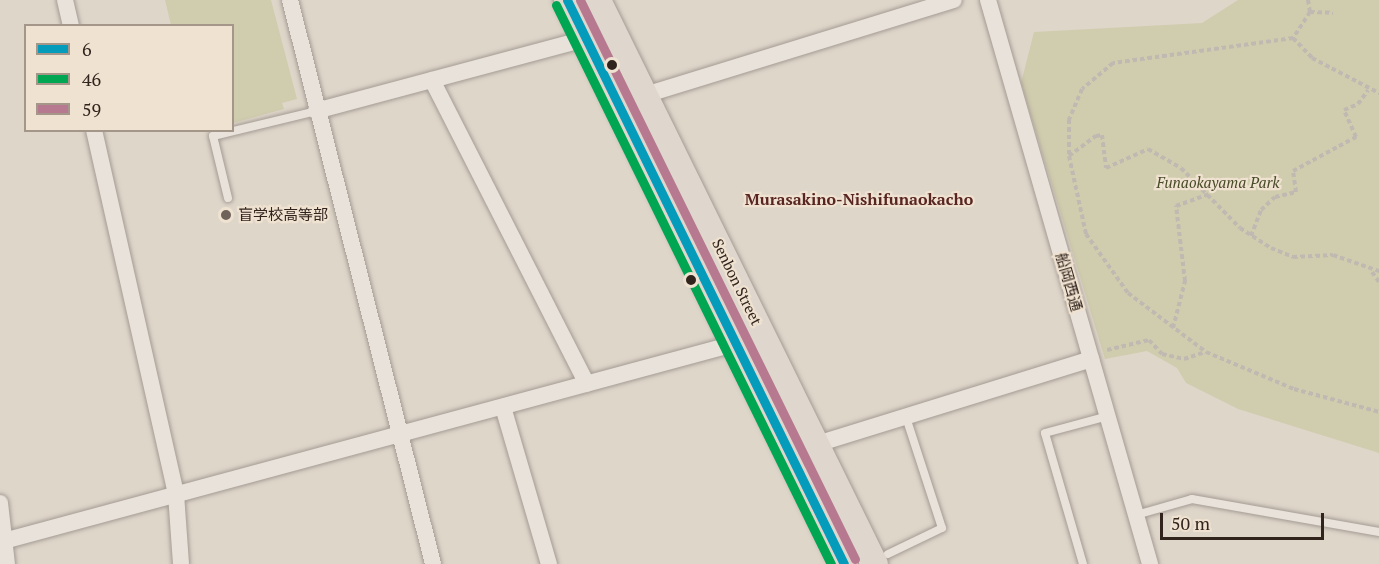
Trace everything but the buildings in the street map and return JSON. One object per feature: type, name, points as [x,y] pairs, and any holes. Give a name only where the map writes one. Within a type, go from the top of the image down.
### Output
[{"type":"main road","name":"Senbon Street","points":[[567,0],[588,38],[734,344],[844,564]]},
{"type":"main road","name":"Senbon Street","points":[[597,0],[817,444],[881,559]]},
{"type":"street","points":[[65,0],[71,24]]},
{"type":"street","points":[[290,0],[316,111],[433,564]]},
{"type":"street","points":[[645,95],[954,0]]},
{"type":"street","name":"船岡西通","points":[[988,0],[1150,564]]},
{"type":"street","points":[[316,111],[588,38]]},
{"type":"street","points":[[432,80],[587,384]]},
{"type":"street","points":[[94,132],[176,494],[181,564]]},
{"type":"street","points":[[2,542],[734,344],[757,323]]},
{"type":"street","points":[[817,444],[1090,357]]},
{"type":"street","points":[[503,407],[549,564]]},
{"type":"street","points":[[0,502],[2,542],[7,564]]},
{"type":"lane","points":[[234,130],[316,111]]},
{"type":"lane","points":[[226,132],[213,135],[228,198]]},
{"type":"lane","points":[[1083,564],[1045,433],[1108,416]]},
{"type":"lane","points":[[881,559],[942,528],[906,417]]},
{"type":"lane","points":[[1136,515],[1192,499],[1379,532]]},
{"type":"path","points":[[1308,0],[1310,12],[1293,38],[1113,63],[1082,90],[1069,120],[1069,156],[1076,207],[1100,258],[1128,293],[1206,352],[1294,389],[1379,412]]},
{"type":"path","points":[[1310,12],[1333,14]]},
{"type":"path","points":[[1293,38],[1312,58],[1368,90],[1379,93]]},
{"type":"path","points":[[1251,236],[1261,210],[1275,197],[1296,192],[1293,171],[1356,137],[1344,110],[1358,104],[1368,90]]},
{"type":"path","points":[[1069,156],[1102,135],[1106,168],[1148,149],[1181,168],[1251,236],[1293,257],[1333,255],[1372,272],[1379,282]]},
{"type":"path","points":[[1173,328],[1185,281],[1176,206],[1209,194]]},
{"type":"path","points":[[1372,272],[1379,271]]},
{"type":"path","points":[[1090,357],[1149,340],[1162,354],[1184,359],[1206,352]]},
{"type":"green space","points":[[165,0],[271,0],[297,99],[282,103],[284,109],[234,123],[234,24],[171,24]]},
{"type":"green space","name":"Funaokayama Park","points":[[1238,0],[1379,0],[1379,453],[1238,409],[1186,383],[1177,368],[1147,351],[1105,359],[1021,83],[1034,32],[1202,23]]},
{"type":"transit line","name":"6","points":[[567,0],[844,564]]},
{"type":"transit line","name":"59","points":[[580,0],[855,559]]},
{"type":"transit line","name":"46","points":[[556,5],[831,564]]},
{"type":"place","name":"盲学校高等部","points":[[226,215]]},
{"type":"district","name":"Murasakino-Nishifunaokacho","points":[[859,199]]}]
